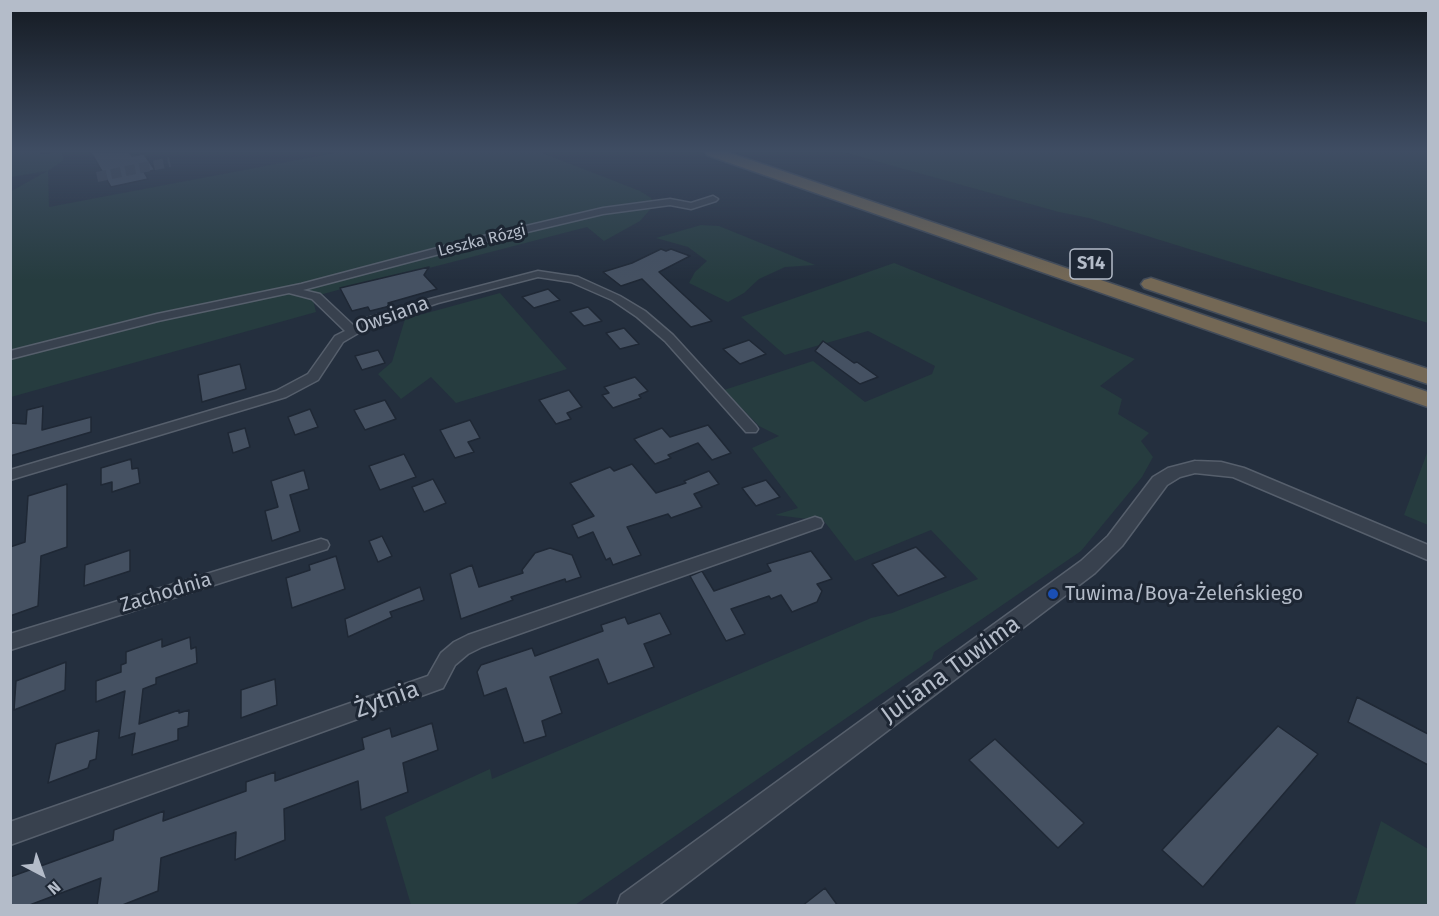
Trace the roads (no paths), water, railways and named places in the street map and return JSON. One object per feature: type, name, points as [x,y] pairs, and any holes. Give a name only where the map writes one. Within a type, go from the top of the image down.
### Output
[{"type":"highway","name":"S14","points":[[835,195],[1428,400]]},
{"type":"highway","name":"S14","points":[[882,195],[1428,377]]},
{"type":"street","name":"Leszka Rózgi","points":[[10,355],[157,318],[288,290],[483,239],[603,211],[670,202],[691,206],[713,199]]},
{"type":"street","name":"Owsiana","points":[[10,475],[281,394],[313,377],[339,339],[368,322],[434,301],[538,274],[574,279],[616,298],[656,326],[751,429]]},
{"type":"street","name":"Leszka Rózgi","points":[[288,290],[316,296],[351,330]]},
{"type":"street","name":"Juliana Tuwima","points":[[632,906],[1088,567],[1115,541],[1160,481],[1169,474],[1186,468],[1213,467],[1231,470],[1428,553]]},
{"type":"street","name":"Żytnia","points":[[10,834],[436,682],[440,670],[448,659],[461,648],[475,641],[814,524]]},
{"type":"street","name":"Zachodnia","points":[[10,642],[321,545]]},
{"type":"place","name":"Tuwima/Boya-Żeleńskiego","points":[[1053,594]]}]
